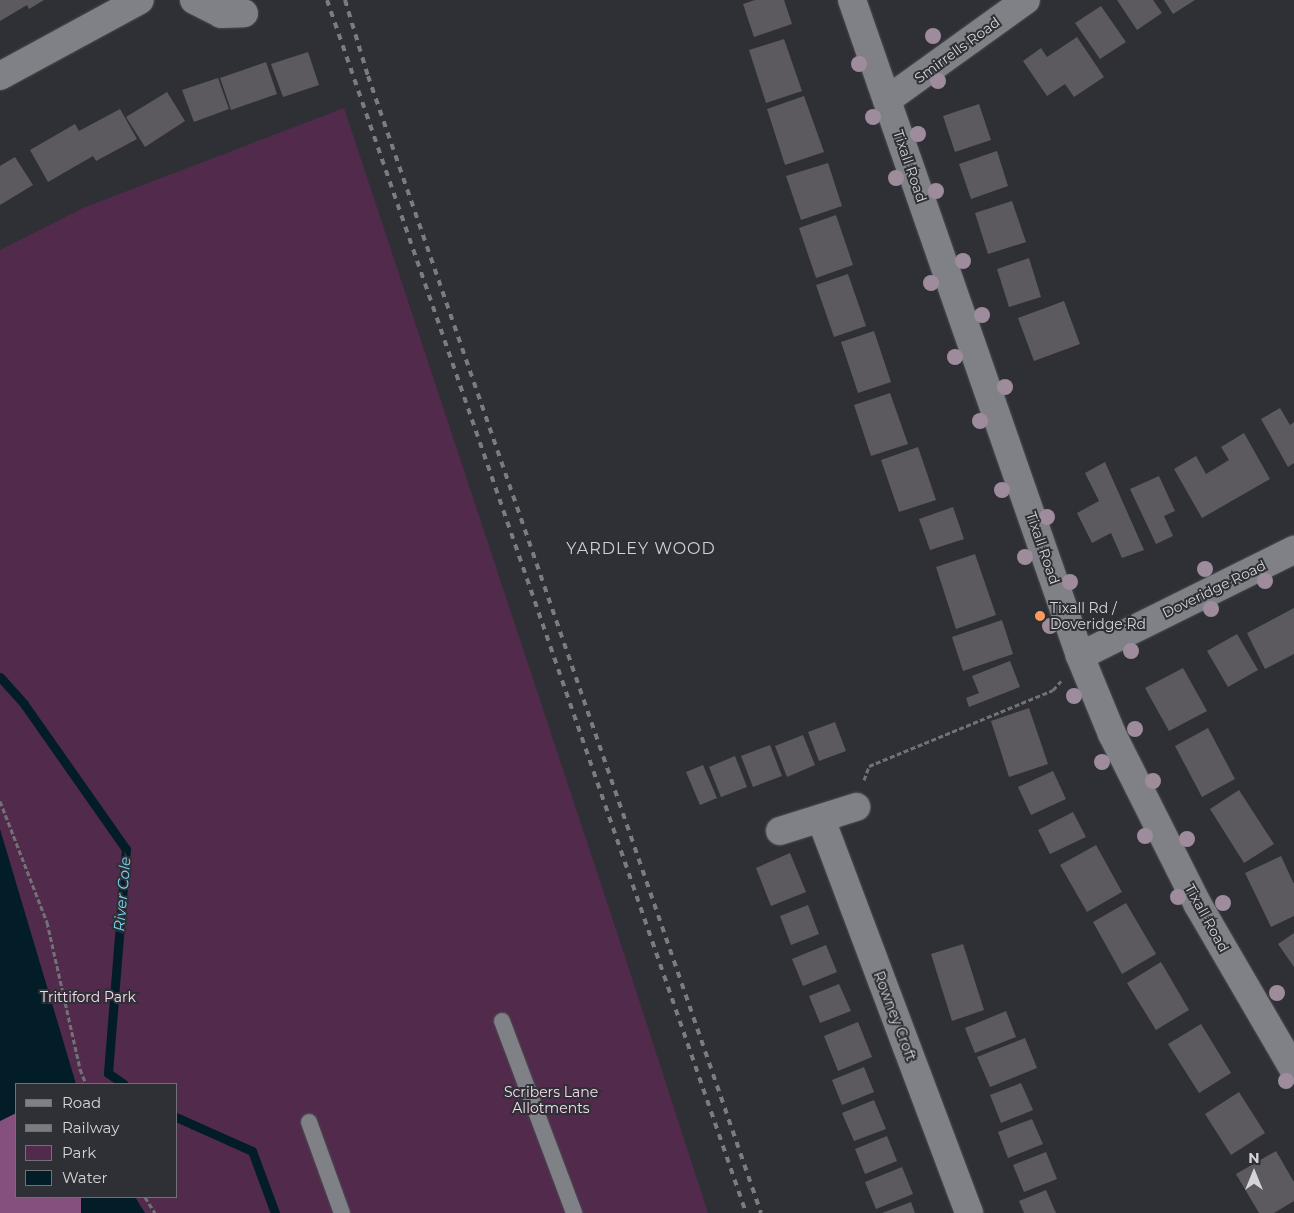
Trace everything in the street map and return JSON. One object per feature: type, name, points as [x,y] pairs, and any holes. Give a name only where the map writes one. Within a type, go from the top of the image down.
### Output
[{"type":"street","points":[[194,0],[222,14],[244,13]]},
{"type":"street","name":"Tixall Road","points":[[852,0],[1080,656],[1112,734],[1198,905],[1294,1070]]},
{"type":"street","name":"Smirrells Road","points":[[887,100],[1026,0]]},
{"type":"street","points":[[0,76],[130,2]]},
{"type":"street","name":"Doveridge Road","points":[[1080,656],[1294,550]]},
{"type":"street","points":[[780,831],[856,807]]},
{"type":"street","name":"Rowney Croft","points":[[821,819],[969,1213]]},
{"type":"lane","points":[[502,1021],[574,1213]]},
{"type":"lane","points":[[309,1122],[342,1213]]},
{"type":"path","points":[[856,807],[869,766],[1053,690],[1080,656]]},
{"type":"path","points":[[0,801],[47,922],[80,1069],[86,1083]]},
{"type":"path","points":[[146,1198],[155,1213]]},
{"type":"green space","points":[[344,108],[708,1213],[0,1213],[0,250],[83,208]]},
{"type":"shaded area","points":[[15,1114],[15,1198],[81,1198],[81,1213],[0,1213],[0,1121]]},
{"type":"water","points":[[0,829],[76,1083],[15,1083],[15,1114],[0,1121]]},
{"type":"water","points":[[81,1198],[136,1198],[145,1213],[81,1213]]},
{"type":"building","points":[[0,0],[44,0],[29,9],[27,5],[0,21]]},
{"type":"building","points":[[755,0],[784,0],[792,24],[754,37],[743,4]]},
{"type":"building","points":[[1117,0],[1153,0],[1162,13],[1137,30]]},
{"type":"building","points":[[1164,0],[1195,0],[1173,14]]},
{"type":"building","points":[[1101,6],[1126,42],[1100,59],[1075,23]]},
{"type":"building","points":[[1077,37],[1104,77],[1074,97],[1065,84],[1047,96],[1023,61],[1041,48],[1047,57]]},
{"type":"building","points":[[784,39],[802,91],[766,103],[749,50]]},
{"type":"building","points":[[308,52],[319,85],[283,97],[271,64]]},
{"type":"building","points":[[266,62],[277,94],[231,110],[220,78]]},
{"type":"building","points":[[218,78],[229,109],[194,122],[182,90]]},
{"type":"building","points":[[167,92],[185,121],[145,147],[126,117]]},
{"type":"building","points":[[804,96],[824,152],[785,165],[767,109]]},
{"type":"building","points":[[979,104],[991,140],[955,152],[943,116]]},
{"type":"building","points":[[120,109],[137,139],[96,161],[93,156],[48,182],[30,150],[75,124],[79,131]]},
{"type":"building","points":[[997,151],[1008,186],[971,199],[959,164]]},
{"type":"building","points":[[15,157],[33,185],[0,205],[0,166]]},
{"type":"building","points":[[828,163],[842,206],[801,220],[786,176]]},
{"type":"building","points":[[1012,201],[1026,242],[988,254],[975,213]]},
{"type":"building","points":[[836,215],[853,265],[816,278],[799,228]]},
{"type":"building","points":[[1029,258],[1041,297],[1009,307],[997,269]]},
{"type":"building","points":[[848,274],[866,326],[834,337],[816,285]]},
{"type":"building","points":[[1064,301],[1080,344],[1034,361],[1018,318]]},
{"type":"building","points":[[874,331],[891,382],[858,393],[841,342]]},
{"type":"building","points":[[890,393],[908,444],[871,456],[854,405]]},
{"type":"building","points":[[1280,408],[1290,425],[1294,422],[1294,463],[1288,467],[1261,419]]},
{"type":"building","points":[[1244,433],[1270,479],[1202,518],[1174,469],[1196,456],[1206,474],[1229,460],[1221,447]]},
{"type":"building","points":[[918,447],[936,500],[899,512],[881,460]]},
{"type":"building","points":[[1105,462],[1144,550],[1122,558],[1111,533],[1092,543],[1077,513],[1099,501],[1085,473]]},
{"type":"building","points":[[1159,476],[1175,511],[1164,516],[1173,536],[1156,544],[1130,489]]},
{"type":"building","points":[[953,507],[964,539],[930,550],[919,519]]},
{"type":"building","points":[[975,554],[996,615],[956,629],[936,567]]},
{"type":"building","points":[[1294,608],[1294,654],[1265,669],[1247,633]]},
{"type":"building","points":[[1002,620],[1013,654],[963,671],[952,637]]},
{"type":"building","points":[[1237,634],[1258,670],[1228,687],[1207,651]]},
{"type":"building","points":[[1010,661],[1020,687],[969,707],[966,698],[979,693],[972,676]]},
{"type":"building","points":[[1183,668],[1207,711],[1169,731],[1145,688]]},
{"type":"building","points":[[1029,708],[1048,764],[1009,777],[991,721]]},
{"type":"building","points":[[835,722],[846,751],[819,761],[808,732]]},
{"type":"building","points":[[1208,728],[1235,779],[1202,797],[1175,746]]},
{"type":"building","points":[[803,735],[815,765],[787,777],[775,746]]},
{"type":"building","points":[[770,745],[782,776],[753,787],[741,756]]},
{"type":"building","points":[[735,756],[747,787],[721,797],[709,767]]},
{"type":"building","points":[[703,765],[717,798],[700,805],[686,772]]},
{"type":"building","points":[[1053,771],[1066,799],[1031,815],[1018,787]]},
{"type":"building","points":[[1239,790],[1274,844],[1244,863],[1210,809]]},
{"type":"building","points":[[1073,812],[1086,837],[1050,854],[1038,830]]},
{"type":"building","points":[[1096,845],[1122,892],[1087,912],[1060,865]]},
{"type":"building","points":[[790,853],[806,892],[771,906],[756,868]]},
{"type":"building","points":[[1281,856],[1294,884],[1294,916],[1271,927],[1245,873]]},
{"type":"building","points":[[1126,903],[1156,954],[1122,974],[1093,922]]},
{"type":"building","points":[[808,905],[819,934],[791,945],[780,916]]},
{"type":"building","points":[[1294,933],[1294,967],[1278,944]]},
{"type":"building","points":[[963,944],[984,1010],[952,1021],[931,954]]},
{"type":"building","points":[[826,945],[837,972],[803,986],[792,959]]},
{"type":"building","points":[[1161,962],[1189,1010],[1156,1030],[1127,983]]},
{"type":"building","points":[[839,984],[851,1011],[820,1023],[809,996]]},
{"type":"building","points":[[1006,1011],[1016,1037],[975,1053],[965,1028]]},
{"type":"building","points":[[858,1022],[872,1057],[838,1071],[824,1036]]},
{"type":"building","points":[[1201,1024],[1231,1073],[1199,1093],[1168,1044]]},
{"type":"building","points":[[1025,1038],[1037,1068],[990,1087],[977,1057]]},
{"type":"building","points":[[864,1067],[874,1092],[842,1105],[832,1080]]},
{"type":"building","points":[[1021,1083],[1033,1110],[1001,1123],[990,1095]]},
{"type":"building","points":[[1239,1092],[1265,1133],[1231,1155],[1205,1114]]},
{"type":"building","points":[[874,1100],[886,1129],[854,1141],[842,1113]]},
{"type":"building","points":[[1032,1119],[1043,1144],[1008,1158],[998,1132]]},
{"type":"building","points":[[887,1136],[897,1161],[865,1174],[855,1149]]},
{"type":"building","points":[[1276,1151],[1294,1182],[1294,1201],[1274,1213],[1259,1213],[1236,1174]]},
{"type":"building","points":[[1046,1152],[1057,1179],[1024,1192],[1013,1165]]},
{"type":"building","points":[[902,1167],[913,1194],[876,1209],[865,1182]]},
{"type":"building","points":[[1046,1190],[1056,1213],[1024,1213],[1019,1201]]},
{"type":"building","points":[[911,1202],[915,1213],[882,1213]]},
{"type":"waterway","name":"River Cole","points":[[0,677],[24,704],[126,849],[108,1073],[123,1083]]},
{"type":"waterway","name":"River Cole","points":[[178,1118],[252,1151],[275,1213]]},
{"type":"railway","points":[[327,0],[746,1213]]},
{"type":"railway","points":[[345,0],[368,76],[761,1213]]},
{"type":"place","name":"Tixall Rd / Doveridge Rd","points":[[1040,616]]},
{"type":"district","name":"YARDLEY WOOD","points":[[641,549]]},
{"type":"park label","name":"Trittiford Park","points":[[88,997]]},
{"type":"park label","name":"Scribers Lane Allotments","points":[[551,1100]]}]
